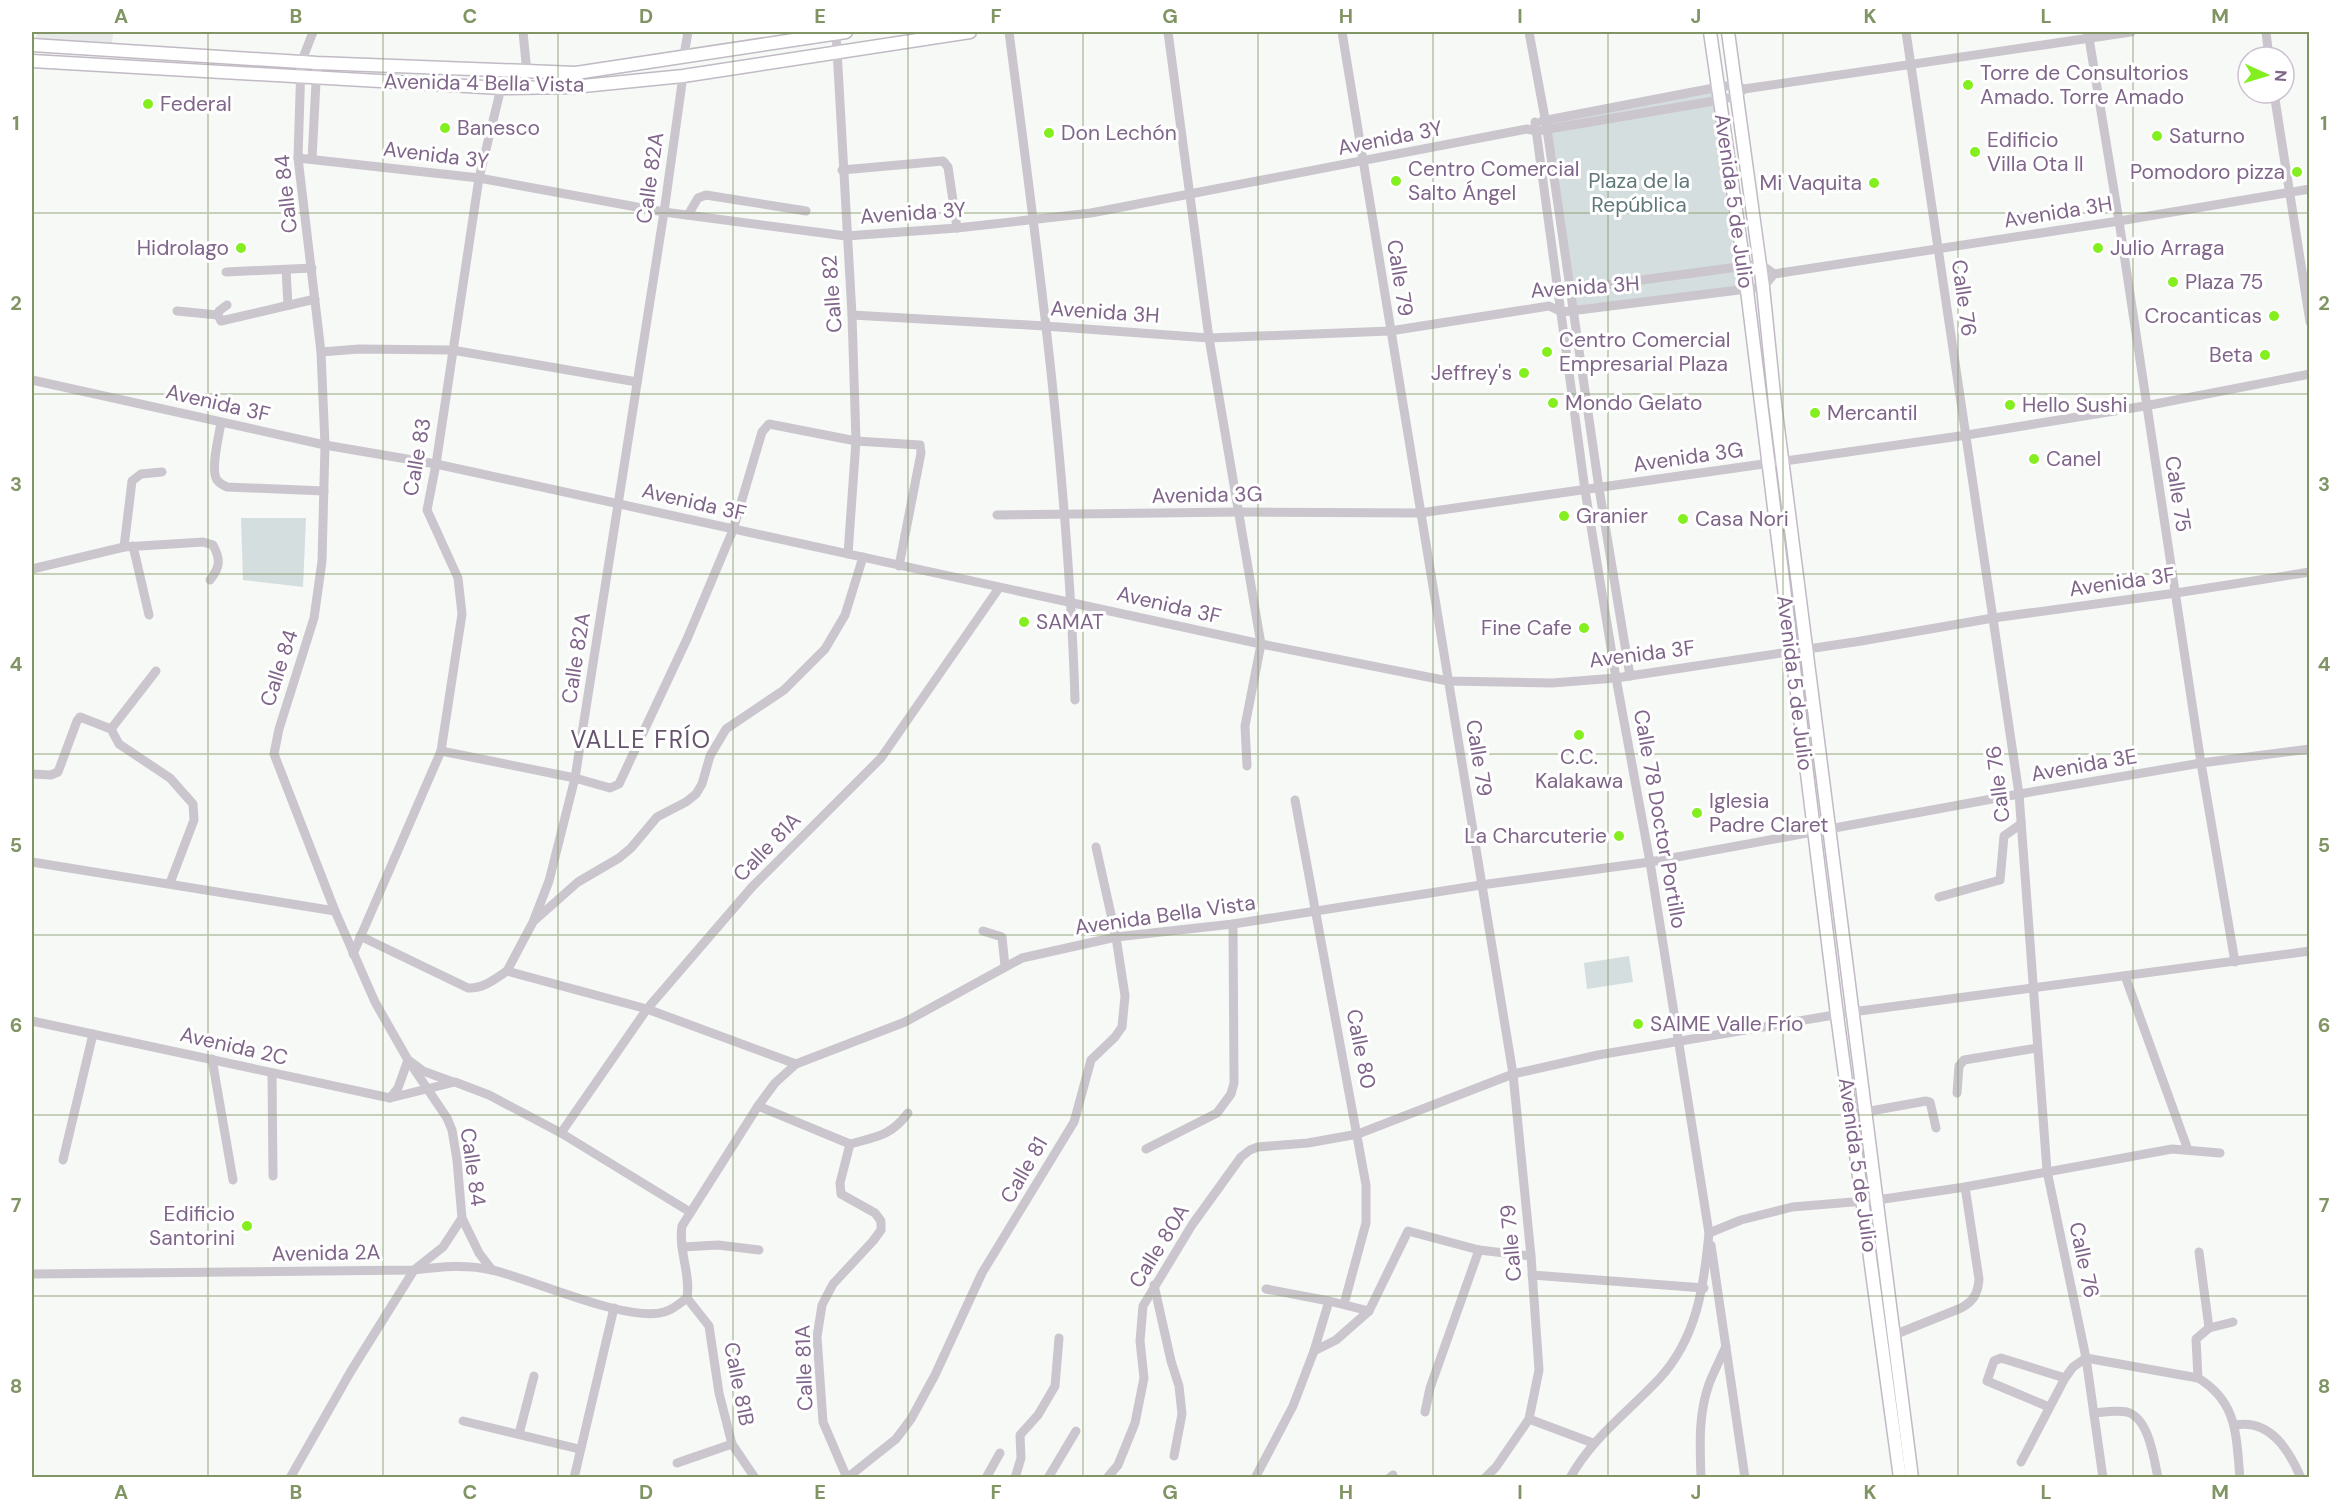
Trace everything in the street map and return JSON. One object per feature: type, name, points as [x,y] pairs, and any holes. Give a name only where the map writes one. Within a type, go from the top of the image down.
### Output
[{"type":"main road","name":"Avenida 4 Bella Vista","points":[[32,45],[301,63],[576,73],[840,32]]},
{"type":"main road","name":"Avenida 4 Bella Vista","points":[[32,61],[501,88],[573,87],[683,76],[970,32]]},
{"type":"main road","name":"Avenida 5 de Julio","points":[[1710,32],[1744,266],[1837,1015],[1900,1478]]},
{"type":"main road","name":"Avenida 5 de Julio","points":[[1728,32],[1738,90],[1806,650],[1912,1478]]},
{"type":"street","name":"Calle 84","points":[[313,32],[301,63],[298,158],[321,352],[325,446],[322,561],[314,618],[279,729],[274,754],[335,911],[375,1002],[408,1060],[447,1118],[452,1130],[457,1161],[462,1218],[474,1245],[492,1270]]},
{"type":"street","points":[[523,32],[527,72]]},
{"type":"street","points":[[684,55],[688,32]]},
{"type":"street","name":"Calle 82","points":[[840,32],[837,54],[852,315],[856,441],[848,554]]},
{"type":"street","points":[[1009,32],[1033,220],[1065,514],[1072,602],[1075,700]]},
{"type":"street","points":[[1168,32],[1209,338],[1261,644],[1245,726],[1247,766]]},
{"type":"street","name":"Calle 79","points":[[1342,32],[1513,1074],[1531,1256],[1539,1370],[1529,1419],[1496,1467],[1485,1478]]},
{"type":"street","points":[[1529,32],[1572,289],[1599,488],[1630,676]]},
{"type":"street","name":"Calle 76","points":[[1906,32],[2019,794],[2047,1171],[2086,1358],[2103,1478]]},
{"type":"street","name":"Avenida 3Y","points":[[298,158],[479,178],[664,212],[846,236],[957,228],[1091,213],[1364,162],[1719,87],[1738,90],[2088,35],[2131,32]]},
{"type":"street","name":"Calle 75","points":[[2088,35],[2119,221],[2200,764],[2235,962]]},
{"type":"street","name":"Calle 84","points":[[312,159],[317,63]]},
{"type":"street","name":"Calle 82A","points":[[507,971],[533,922],[549,881],[575,778],[664,212],[683,76]]},
{"type":"street","name":"Calle 83","points":[[353,954],[441,751],[462,614],[458,578],[427,510],[479,178],[501,88]]},
{"type":"street","name":"Avenida 3Y","points":[[1546,125],[1634,115],[1720,100],[1738,90]]},
{"type":"street","points":[[1632,104],[1634,115]]},
{"type":"street","points":[[2276,105],[2310,322]]},
{"type":"street","name":"Calle 78 Doctor Portillo","points":[[1533,128],[1559,291],[1585,490],[1616,678],[1650,862],[1709,1233],[1704,1288],[1690,1330],[1678,1353],[1661,1377],[1593,1443],[1570,1478]]},
{"type":"street","points":[[842,170],[943,161],[948,167],[957,228]]},
{"type":"street","name":"Avenida 3H","points":[[1774,274],[2310,189]]},
{"type":"street","points":[[688,215],[698,198],[705,195],[806,211]]},
{"type":"street","points":[[1549,306],[1559,291],[1760,264],[1774,274],[1763,287]]},
{"type":"street","points":[[226,272],[312,268]]},
{"type":"street","points":[[285,270],[288,305]]},
{"type":"street","name":"Avenida 3H","points":[[852,315],[1209,338],[1390,331],[1549,306],[1562,312],[1763,287]]},
{"type":"street","points":[[227,305],[221,308],[218,315],[221,321],[315,299]]},
{"type":"street","points":[[177,311],[218,315]]},
{"type":"street","points":[[321,352],[359,349],[452,350],[637,382]]},
{"type":"street","name":"Avenida 3G","points":[[997,515],[1239,512],[1420,513],[1967,435],[2145,406],[2310,374]]},
{"type":"street","name":"Avenida 3F","points":[[32,380],[325,446],[436,464],[999,588],[1448,681],[1552,682],[1616,678],[1806,650],[1993,618],[2310,572]]},
{"type":"street","points":[[221,423],[214,469],[220,484],[227,487],[324,491]]},
{"type":"street","points":[[441,751],[575,778],[610,788],[619,784],[687,639],[733,530],[762,432],[769,424],[856,441],[917,443],[922,448],[899,566]]},
{"type":"street","points":[[149,615],[128,547],[132,481],[141,474],[162,472]]},
{"type":"street","points":[[32,569],[128,547],[203,542],[213,545],[220,558],[219,569],[210,580]]},
{"type":"street","points":[[533,922],[578,882],[619,858],[631,848],[657,817],[686,802],[696,794],[702,784],[710,756],[726,729],[784,690],[825,649],[845,615],[863,557]]},
{"type":"street","name":"Calle 81A","points":[[561,1133],[647,1009],[759,879],[881,758],[999,588]]},
{"type":"street","points":[[111,729],[156,671]]},
{"type":"street","points":[[32,774],[51,775],[58,772],[80,717],[111,729],[119,744],[170,778],[193,804],[194,820],[170,883]]},
{"type":"street","name":"Avenida 3E","points":[[1830,829],[2019,794],[2200,764],[2310,749]]},
{"type":"street","name":"Calle 80","points":[[1295,800],[1366,1185],[1366,1222],[1344,1304]]},
{"type":"street","points":[[1939,897],[2000,880],[2004,836],[2021,824]]},
{"type":"street","name":"Avenida Bella Vista","points":[[687,1298],[688,1273],[682,1247],[682,1226],[775,1083],[796,1064],[905,1022],[1022,958],[1116,937],[1233,924],[1481,885],[1650,862],[1830,829]]},
{"type":"street","name":"Calle 81","points":[[847,1478],[896,1439],[911,1419],[935,1374],[982,1273],[1074,1122],[1091,1060],[1116,1037],[1122,1027],[1125,996],[1116,937],[1096,847]]},
{"type":"street","points":[[32,862],[335,911]]},
{"type":"street","points":[[1146,1149],[1216,1113],[1231,1094],[1234,1083],[1233,924]]},
{"type":"street","points":[[983,931],[1002,937],[1005,966]]},
{"type":"street","points":[[360,936],[468,988],[485,985],[507,971],[647,1009],[796,1064]]},
{"type":"street","name":"Calle 80A","points":[[1107,1478],[1118,1465],[1135,1423],[1144,1378],[1140,1341],[1143,1306],[1192,1225],[1241,1157],[1250,1150],[1358,1134],[1513,1074],[1598,1055],[1852,1012],[2310,951]]},
{"type":"street","points":[[2125,976],[2188,1150]]},
{"type":"street","name":"Avenida 2C","points":[[32,1021],[390,1098],[455,1082]]},
{"type":"street","points":[[63,1160],[93,1034]]},
{"type":"street","points":[[1958,1093],[1959,1066],[1964,1060],[2037,1048]]},
{"type":"street","points":[[212,1059],[233,1180]]},
{"type":"street","points":[[390,1098],[398,1088],[408,1060],[423,1071],[489,1095],[561,1133],[690,1212]]},
{"type":"street","points":[[272,1073],[273,1176]]},
{"type":"street","points":[[1865,1112],[1926,1101],[1930,1102],[1936,1128]]},
{"type":"street","points":[[758,1106],[850,1144],[882,1135],[897,1127],[908,1113]]},
{"type":"street","name":"Calle 81A","points":[[847,1478],[824,1422],[817,1336],[822,1305],[833,1284],[881,1230],[881,1221],[875,1213],[841,1194],[840,1183],[850,1144]]},
{"type":"street","points":[[1745,1478],[1727,1343],[1709,1233],[1741,1220],[1792,1207],[1877,1200],[1965,1187],[2172,1149],[2220,1153]]},
{"type":"street","points":[[1894,1335],[1961,1308],[1971,1302],[1978,1291],[1979,1279],[1965,1187]]},
{"type":"street","points":[[290,1478],[351,1371],[414,1270],[442,1247],[462,1218]]},
{"type":"street","points":[[1314,1351],[1336,1340],[1369,1311],[1408,1231],[1479,1250],[1531,1256]]},
{"type":"street","points":[[682,1247],[718,1245],[759,1250]]},
{"type":"street","points":[[1425,1412],[1430,1388],[1479,1250]]},
{"type":"street","points":[[2199,1252],[2209,1328]]},
{"type":"street","name":"Avenida 2A","points":[[32,1274],[414,1270],[452,1266],[492,1270],[615,1308],[647,1314],[664,1312],[687,1298]]},
{"type":"street","points":[[1532,1275],[1704,1288]]},
{"type":"street","points":[[1154,1285],[1179,1386],[1182,1414],[1174,1456]]},
{"type":"street","points":[[1266,1288],[1369,1311]]},
{"type":"street","name":"Calle 81B","points":[[687,1298],[709,1326],[719,1393],[732,1444],[751,1476]]},
{"type":"street","points":[[1255,1478],[1293,1406],[1314,1351],[1329,1301]]},
{"type":"street","points":[[574,1478],[579,1449],[615,1308]]},
{"type":"street","points":[[2198,1378],[2196,1339],[2209,1328],[2233,1322]]},
{"type":"street","points":[[1015,1478],[1021,1458],[1020,1436],[1038,1415],[1055,1386],[1059,1338]]},
{"type":"street","points":[[1701,1478],[1700,1430],[1704,1404],[1709,1384],[1727,1343]]},
{"type":"street","points":[[2049,1407],[1987,1381],[1994,1361],[2001,1358],[2065,1378]]},
{"type":"street","points":[[2021,1462],[2065,1378],[2073,1367],[2086,1358],[2198,1378],[2213,1387],[2225,1401],[2236,1425],[2240,1478]]},
{"type":"street","points":[[519,1434],[534,1376]]},
{"type":"street","points":[[2094,1413],[2125,1412],[2132,1414],[2142,1424],[2151,1446],[2158,1478]]},
{"type":"street","points":[[1529,1419],[1593,1443]]},
{"type":"street","points":[[463,1421],[579,1449]]},
{"type":"street","points":[[2236,1425],[2245,1424],[2271,1431],[2281,1443],[2301,1478]]},
{"type":"street","points":[[1048,1478],[1076,1431]]},
{"type":"street","points":[[677,1463],[732,1444]]},
{"type":"street","points":[[986,1478],[1000,1453]]},
{"type":"shaded area","points":[[37,32],[113,32],[112,44],[36,39]]},
{"type":"green space","name":"Plaza de la República","points":[[1712,92],[1739,293],[1570,313],[1542,125]]},
{"type":"green space","points":[[241,518],[306,518],[303,587],[243,580]]},
{"type":"green space","points":[[1629,956],[1633,982],[1587,989],[1584,963]]},
{"type":"place","name":"Torre de Consultorios Amado. Torre Amado","points":[[1968,85]]},
{"type":"place","name":"Federal","points":[[148,104]]},
{"type":"place","name":"Banesco","points":[[445,128]]},
{"type":"place","name":"Don Lechón","points":[[1049,133]]},
{"type":"place","name":"Saturno","points":[[2157,136]]},
{"type":"place","name":"Edificio Villa Ota II","points":[[1975,152]]},
{"type":"place","name":"Pomodoro pizza","points":[[2297,172]]},
{"type":"place","name":"Centro Comercial Salto Ángel","points":[[1396,181]]},
{"type":"place","name":"Mi Vaquita","points":[[1874,183]]},
{"type":"place","name":"Hidrolago","points":[[241,248]]},
{"type":"place","name":"Julio Arraga","points":[[2098,248]]},
{"type":"place","name":"Plaza 75","points":[[2173,282]]},
{"type":"place","name":"Crocanticas","points":[[2274,316]]},
{"type":"place","name":"Centro Comercial Empresarial Plaza","points":[[1547,352]]},
{"type":"place","name":"Beta","points":[[2265,355]]},
{"type":"place","name":"Jeffrey's","points":[[1524,373]]},
{"type":"place","name":"Mondo Gelato","points":[[1553,403]]},
{"type":"place","name":"Hello Sushi","points":[[2010,405]]},
{"type":"place","name":"Mercantil","points":[[1815,413]]},
{"type":"place","name":"Canel","points":[[2034,459]]},
{"type":"place","name":"Granier","points":[[1564,516]]},
{"type":"place","name":"Casa Nori","points":[[1683,519]]},
{"type":"place","name":"SAMAT","points":[[1024,622]]},
{"type":"place","name":"Fine Cafe","points":[[1584,628]]},
{"type":"place","name":"C.C. Kalakawa","points":[[1579,735]]},
{"type":"place","name":"Iglesia Padre Claret","points":[[1697,813]]},
{"type":"place","name":"La Charcuterie","points":[[1619,836]]},
{"type":"place","name":"SAIME Valle Frío","points":[[1638,1024]]},
{"type":"place","name":"Edificio Santorini","points":[[247,1226]]},
{"type":"district","name":"VALLE FRÍO","points":[[641,739]]}]
